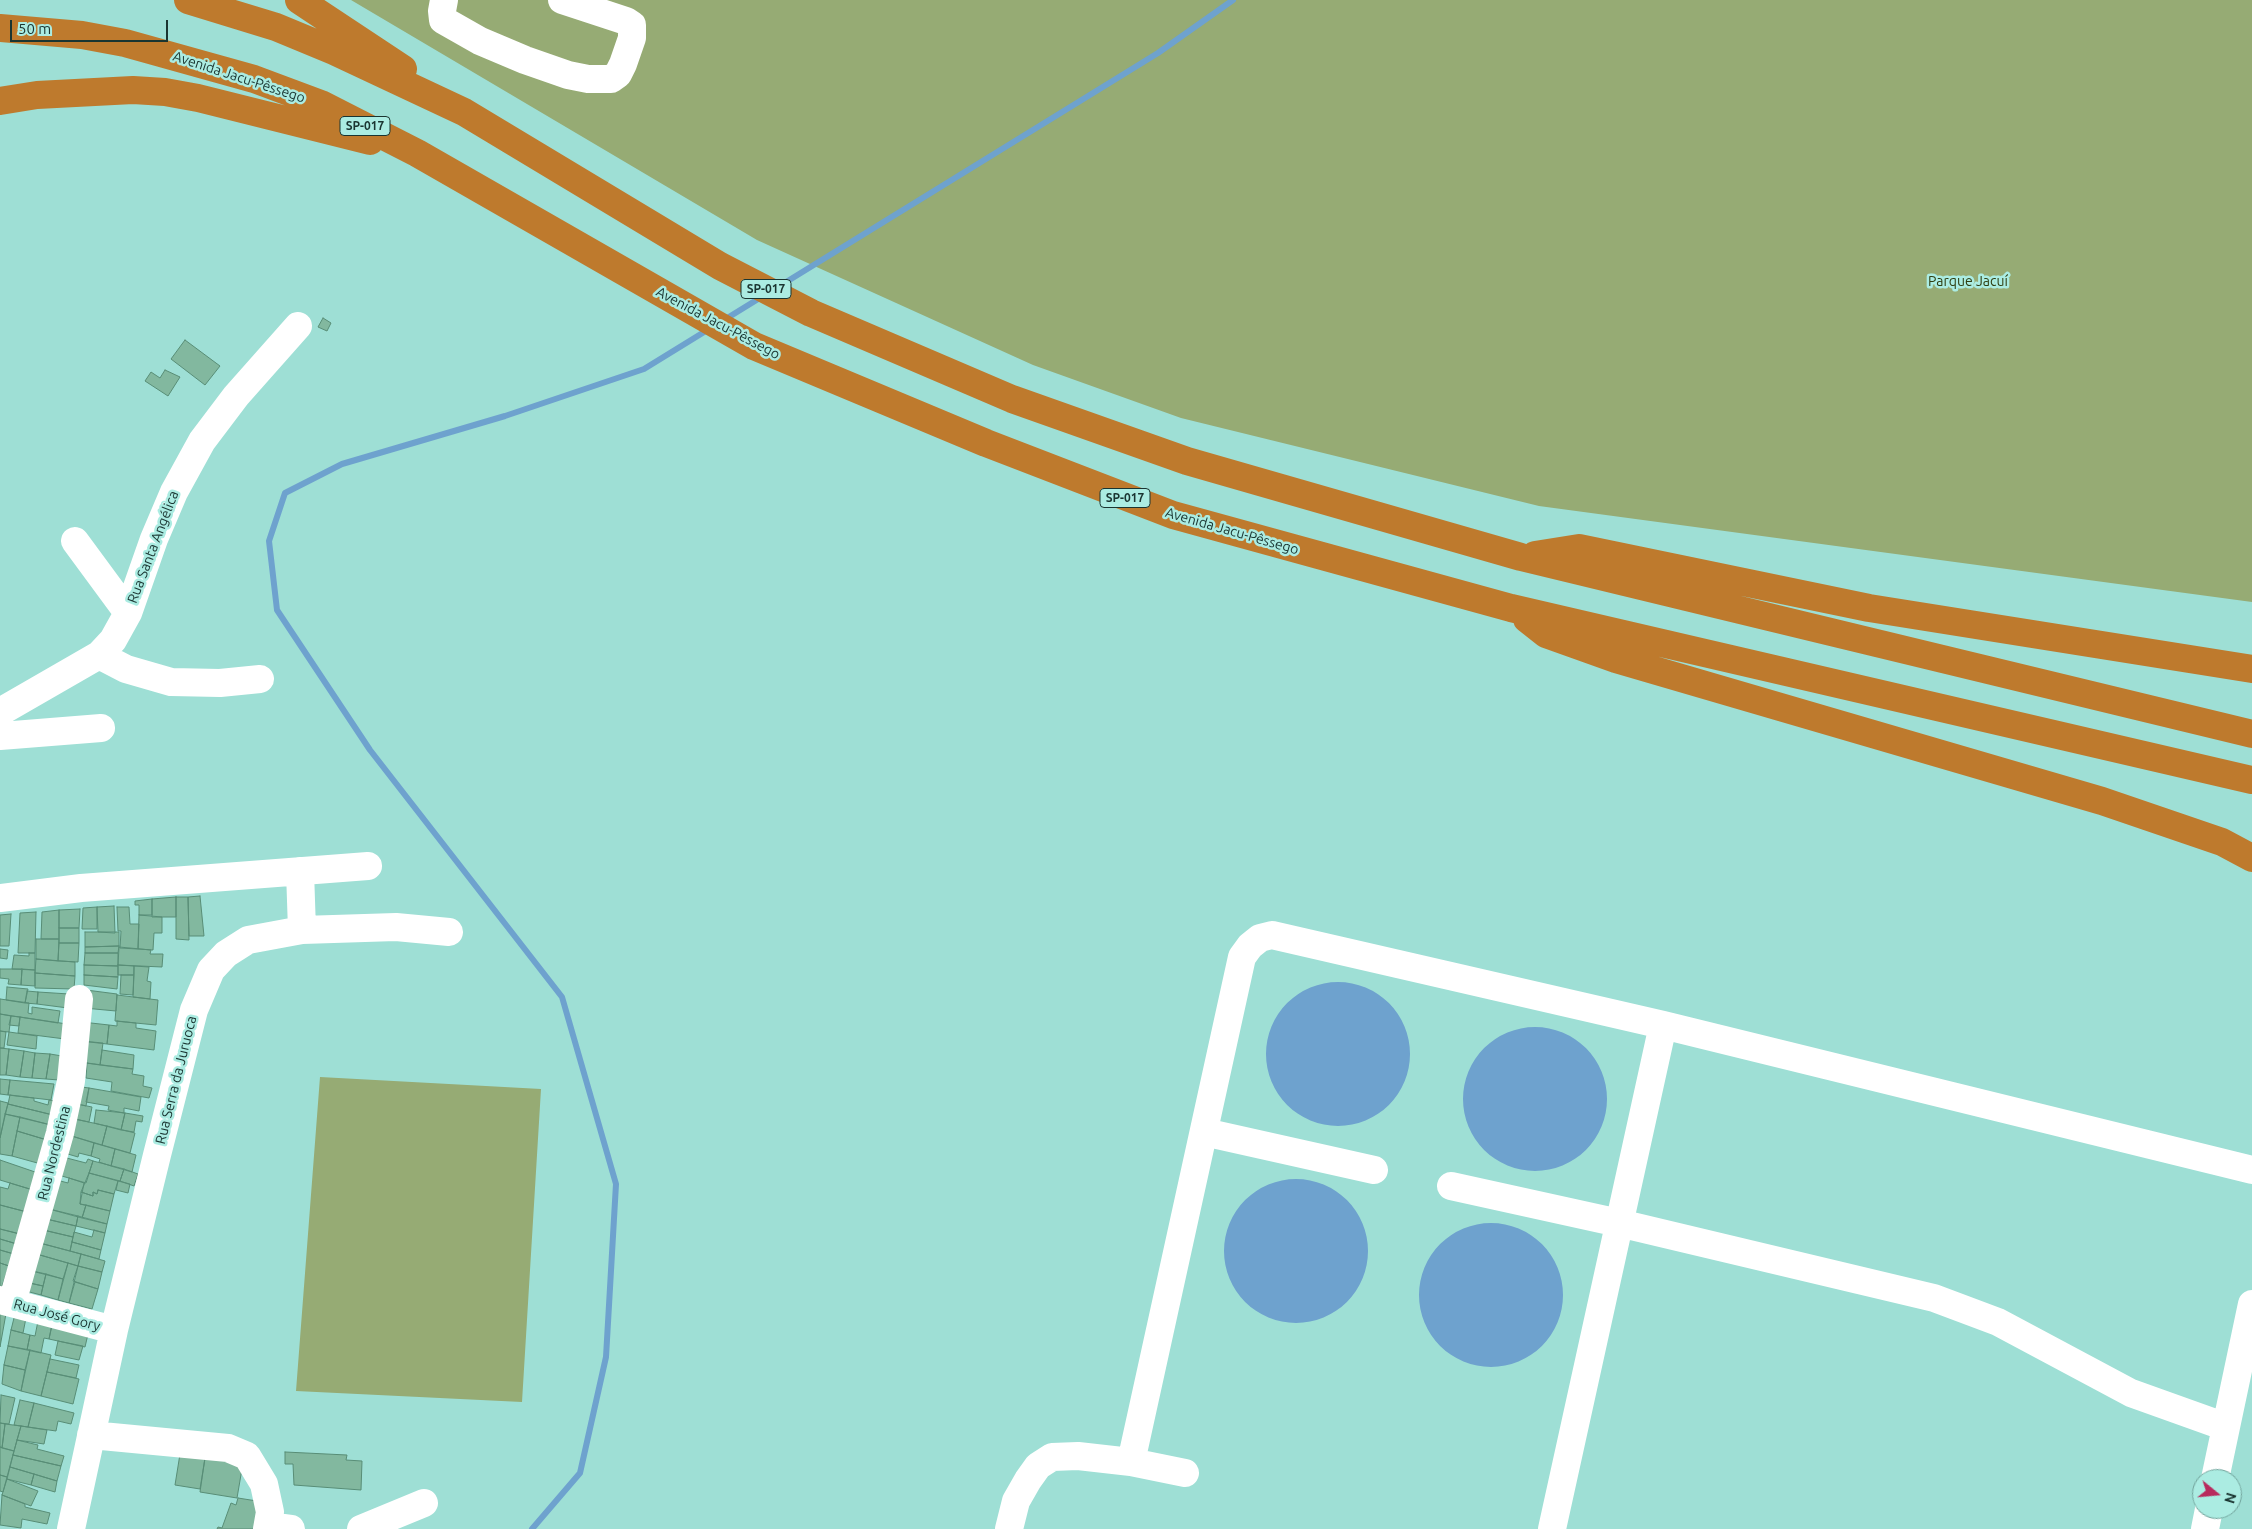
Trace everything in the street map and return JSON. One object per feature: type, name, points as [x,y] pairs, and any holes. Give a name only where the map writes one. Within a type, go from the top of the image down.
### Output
[{"type":"highway","name":"SP-017","points":[[188,0],[276,27],[334,51],[464,112],[720,266],[811,312],[1012,399],[1187,461],[1521,557]]},
{"type":"highway","points":[[299,0],[464,112]]},
{"type":"highway","name":"Avenida Jacu-Pêssego","points":[[0,28],[82,35],[125,43],[254,78],[321,104],[417,153],[754,346],[986,443],[1173,515],[1511,608],[2248,779]]},
{"type":"highway","points":[[0,100],[133,90],[165,92],[198,98],[417,153]]},
{"type":"highway","points":[[1521,557],[1579,548],[1869,608],[2244,668]]},
{"type":"highway","points":[[1521,557],[2252,734]]},
{"type":"highway","points":[[1511,608],[1546,634],[1616,659],[2102,801],[2222,842],[2252,858]]},
{"type":"street","points":[[444,0],[443,20],[480,41],[525,60],[568,75],[588,79],[611,79],[618,74],[623,64],[632,38],[632,25],[626,21],[562,0]]},
{"type":"street","name":"Rua Santa Angélica","points":[[0,712],[99,655],[114,640],[128,613],[164,516],[202,441],[236,396],[298,326]]},
{"type":"street","points":[[75,542],[128,613]]},
{"type":"street","points":[[99,655],[126,669],[171,682],[220,683],[260,678]]},
{"type":"street","points":[[0,736],[101,728]]},
{"type":"street","points":[[0,898],[81,888],[368,866]]},
{"type":"street","points":[[300,871],[302,930]]},
{"type":"street","name":"Rua Serra da Juruoca","points":[[72,1529],[114,1330],[194,1010],[211,970],[226,954],[248,940],[302,930],[396,927],[449,932]]},
{"type":"street","points":[[1131,1462],[1242,957],[1255,942],[1272,936],[1663,1026],[2252,1170]]},
{"type":"street","name":"Rua Nordestina","points":[[6,1301],[60,1133],[71,1081],[78,999]]},
{"type":"street","points":[[1552,1529],[1663,1026]]},
{"type":"street","points":[[1204,1132],[1374,1170]]},
{"type":"street","points":[[1452,1186],[1619,1223],[1934,1298],[1966,1308],[1998,1322],[2131,1393],[2226,1427]]},
{"type":"street","name":"Rua José Gory","points":[[6,1301],[114,1330]]},
{"type":"street","points":[[2217,1469],[2252,1304]]},
{"type":"street","points":[[91,1435],[228,1448],[246,1456],[264,1484],[270,1512],[276,1528]]},
{"type":"street","points":[[1009,1529],[1016,1502],[1028,1480],[1038,1466],[1052,1457],[1078,1456],[1131,1462],[1185,1473]]},
{"type":"street","points":[[361,1529],[424,1503]]},
{"type":"green space","name":"Parque Jacuí","points":[[351,0],[2252,0],[2252,602],[1539,506],[1181,418],[1033,365],[757,240]]},
{"type":"green space","points":[[320,1077],[541,1089],[522,1402],[296,1391]]},
{"type":"water","points":[[1338,982],[1365,988],[1378,994],[1389,1003],[1398,1014],[1404,1027],[1410,1054],[1404,1081],[1398,1094],[1389,1105],[1378,1114],[1365,1120],[1338,1126],[1311,1120],[1298,1114],[1287,1105],[1278,1094],[1272,1081],[1266,1054],[1272,1027],[1278,1014],[1287,1003],[1298,994],[1311,988]]},
{"type":"water","points":[[1535,1027],[1562,1033],[1575,1039],[1586,1048],[1595,1059],[1601,1072],[1607,1099],[1601,1126],[1595,1139],[1586,1150],[1575,1159],[1562,1165],[1535,1171],[1508,1165],[1495,1159],[1484,1150],[1475,1139],[1469,1126],[1463,1099],[1469,1072],[1475,1059],[1484,1048],[1495,1039],[1508,1033]]},
{"type":"water","points":[[1296,1179],[1323,1185],[1336,1191],[1347,1200],[1356,1211],[1362,1224],[1368,1251],[1362,1278],[1356,1291],[1347,1302],[1336,1311],[1323,1317],[1296,1323],[1269,1317],[1256,1311],[1245,1302],[1236,1291],[1230,1278],[1224,1251],[1230,1224],[1236,1211],[1245,1200],[1256,1191],[1269,1185]]},
{"type":"water","points":[[1491,1223],[1518,1229],[1531,1235],[1542,1244],[1551,1255],[1557,1268],[1563,1295],[1557,1322],[1551,1335],[1542,1346],[1531,1355],[1518,1361],[1491,1367],[1464,1361],[1451,1355],[1440,1346],[1431,1335],[1425,1322],[1419,1295],[1425,1268],[1431,1255],[1440,1244],[1451,1235],[1464,1229]]},
{"type":"building","points":[[323,318],[331,323],[327,331],[318,327]]},
{"type":"building","points":[[185,340],[220,366],[205,385],[171,359]]},
{"type":"building","points":[[165,370],[180,377],[168,396],[145,381],[151,372],[160,378]]},
{"type":"building","points":[[200,896],[204,936],[189,936],[188,897]]},
{"type":"building","points":[[176,897],[188,897],[189,940],[176,939]]},
{"type":"building","points":[[176,897],[176,917],[152,917],[152,899]]},
{"type":"building","points":[[152,899],[152,915],[139,915],[139,905],[135,905],[135,901]]},
{"type":"building","points":[[114,906],[115,933],[98,932],[97,907]]},
{"type":"building","points":[[97,907],[97,929],[82,929],[83,908]]},
{"type":"building","points":[[117,907],[129,907],[130,924],[139,924],[138,949],[120,948],[121,931],[118,931]]},
{"type":"building","points":[[80,909],[79,928],[59,928],[59,910]]},
{"type":"building","points":[[59,910],[59,939],[41,939],[42,912]]},
{"type":"building","points":[[36,912],[35,953],[18,953],[20,913]]},
{"type":"building","points":[[11,914],[9,946],[0,946],[0,915]]},
{"type":"building","points":[[139,915],[162,917],[162,933],[154,933],[153,950],[138,949]]},
{"type":"building","points":[[59,928],[79,928],[79,943],[59,943]]},
{"type":"building","points":[[85,932],[119,932],[119,946],[85,947]]},
{"type":"building","points":[[36,939],[59,939],[58,961],[36,959]]},
{"type":"building","points":[[59,943],[79,943],[78,962],[58,961]]},
{"type":"building","points":[[119,946],[118,953],[85,953],[85,947]]},
{"type":"building","points":[[119,947],[151,950],[150,954],[163,954],[162,967],[118,965]]},
{"type":"building","points":[[0,949],[8,950],[7,959],[0,958]]},
{"type":"building","points":[[29,953],[35,953],[35,970],[12,969],[14,955],[29,956]]},
{"type":"building","points":[[85,953],[118,953],[118,966],[84,965]]},
{"type":"building","points":[[36,959],[75,962],[75,976],[35,973]]},
{"type":"building","points":[[84,965],[118,966],[118,977],[84,975]]},
{"type":"building","points":[[118,965],[134,966],[134,975],[118,975]]},
{"type":"building","points":[[134,966],[149,967],[147,981],[151,982],[150,999],[133,997]]},
{"type":"building","points":[[0,969],[22,969],[21,985],[8,984],[9,979],[0,978]]},
{"type":"building","points":[[22,969],[35,970],[35,986],[21,985]]},
{"type":"building","points":[[35,973],[75,976],[74,989],[35,988]]},
{"type":"building","points":[[84,975],[118,977],[117,989],[84,985]]},
{"type":"building","points":[[121,975],[134,975],[133,995],[120,994]]},
{"type":"building","points":[[7,987],[28,989],[25,1003],[6,1000]]},
{"type":"building","points":[[86,990],[117,994],[116,1011],[84,1008]]},
{"type":"building","points":[[27,991],[38,992],[37,1004],[25,1003]]},
{"type":"building","points":[[38,992],[69,994],[68,1008],[37,1004]]},
{"type":"building","points":[[117,995],[158,1000],[156,1025],[115,1021]]},
{"type":"building","points":[[0,999],[29,1003],[28,1013],[32,1014],[32,1007],[60,1011],[58,1023],[0,1014]]},
{"type":"building","points":[[0,1014],[11,1016],[9,1032],[0,1031]]},
{"type":"building","points":[[11,1016],[20,1017],[19,1026],[9,1025]]},
{"type":"building","points":[[20,1017],[67,1024],[65,1039],[18,1033]]},
{"type":"building","points":[[117,1021],[136,1023],[136,1028],[156,1031],[154,1050],[107,1044],[109,1025],[117,1026]]},
{"type":"building","points":[[82,1022],[109,1025],[107,1044],[81,1041]]},
{"type":"building","points":[[0,1031],[6,1032],[4,1048],[0,1048]]},
{"type":"building","points":[[9,1032],[37,1036],[36,1049],[7,1045]]},
{"type":"building","points":[[81,1041],[103,1043],[100,1065],[79,1062]]},
{"type":"building","points":[[0,1048],[9,1049],[6,1075],[0,1075]]},
{"type":"building","points":[[9,1049],[24,1051],[20,1077],[6,1075]]},
{"type":"building","points":[[102,1050],[134,1055],[133,1069],[100,1065]]},
{"type":"building","points":[[24,1051],[35,1053],[32,1078],[20,1077]]},
{"type":"building","points":[[35,1053],[50,1054],[46,1079],[32,1078]]},
{"type":"building","points":[[50,1054],[62,1056],[59,1080],[46,1079]]},
{"type":"building","points":[[87,1063],[133,1069],[132,1074],[144,1076],[143,1086],[152,1088],[149,1098],[111,1091],[112,1082],[86,1078]]},
{"type":"building","points":[[0,1079],[10,1080],[8,1095],[0,1094]]},
{"type":"building","points":[[10,1080],[54,1084],[51,1100],[8,1095]]},
{"type":"building","points":[[75,1086],[89,1088],[86,1106],[72,1103]]},
{"type":"building","points":[[89,1088],[141,1097],[139,1111],[124,1108],[124,1113],[108,1110],[109,1106],[86,1102]]},
{"type":"building","points":[[10,1095],[34,1098],[34,1101],[48,1105],[49,1100],[56,1101],[53,1115],[8,1104]]},
{"type":"building","points":[[0,1101],[8,1103],[0,1138]]},
{"type":"building","points":[[72,1103],[92,1107],[89,1122],[70,1118]]},
{"type":"building","points":[[8,1104],[53,1115],[51,1125],[5,1114]]},
{"type":"building","points":[[96,1110],[125,1113],[121,1130],[94,1123]]},
{"type":"building","points":[[125,1113],[143,1116],[142,1122],[136,1121],[134,1132],[121,1130]]},
{"type":"building","points":[[5,1114],[20,1117],[12,1156],[0,1154],[0,1138]]},
{"type":"building","points":[[20,1117],[51,1125],[47,1140],[17,1131]]},
{"type":"building","points":[[70,1118],[107,1126],[102,1145],[65,1134]]},
{"type":"building","points":[[107,1126],[135,1133],[130,1153],[102,1145]]},
{"type":"building","points":[[17,1131],[47,1140],[41,1164],[12,1156]]},
{"type":"building","points":[[65,1134],[94,1143],[91,1156],[79,1153],[78,1157],[61,1152]]},
{"type":"building","points":[[94,1143],[115,1149],[111,1166],[99,1162],[100,1159],[91,1156]]},
{"type":"building","points":[[115,1149],[136,1155],[132,1172],[111,1166]]},
{"type":"building","points":[[59,1156],[86,1163],[88,1159],[93,1161],[86,1183],[55,1174]]},
{"type":"building","points":[[0,1160],[38,1173],[33,1190],[0,1180]]},
{"type":"building","points":[[93,1161],[124,1169],[120,1181],[89,1173]]},
{"type":"building","points":[[124,1169],[138,1174],[134,1186],[120,1181]]},
{"type":"building","points":[[89,1173],[118,1181],[114,1194],[98,1190],[97,1194],[93,1192],[93,1196],[81,1192]]},
{"type":"building","points":[[69,1178],[84,1183],[80,1204],[86,1205],[82,1218],[49,1209],[53,1179],[68,1183]]},
{"type":"building","points":[[118,1181],[130,1184],[128,1193],[116,1190]]},
{"type":"building","points":[[10,1183],[33,1190],[27,1212],[0,1205],[0,1187],[8,1189]]},
{"type":"building","points":[[98,1190],[114,1194],[110,1211],[80,1204],[81,1192],[93,1196],[93,1192],[97,1194]]},
{"type":"building","points":[[0,1205],[27,1212],[20,1234],[0,1229]]},
{"type":"building","points":[[86,1205],[110,1211],[107,1224],[82,1218]]},
{"type":"building","points":[[45,1208],[78,1216],[76,1226],[42,1218]]},
{"type":"building","points":[[78,1216],[107,1224],[105,1233],[76,1226]]},
{"type":"building","points":[[42,1218],[76,1226],[73,1237],[39,1229]]},
{"type":"building","points":[[0,1229],[20,1234],[17,1244],[0,1239]]},
{"type":"building","points":[[39,1229],[73,1237],[70,1251],[36,1242]]},
{"type":"building","points":[[94,1230],[105,1233],[101,1250],[72,1242],[74,1232],[92,1237]]},
{"type":"building","points":[[0,1239],[17,1244],[14,1254],[0,1250]]},
{"type":"building","points":[[36,1242],[81,1254],[78,1266],[33,1253]]},
{"type":"building","points":[[72,1242],[101,1250],[99,1259],[70,1251]]},
{"type":"building","points":[[0,1250],[14,1254],[9,1266],[0,1263]]},
{"type":"building","points":[[33,1253],[68,1263],[63,1279],[28,1270]]},
{"type":"building","points":[[81,1254],[105,1261],[102,1272],[78,1266]]},
{"type":"building","points":[[0,1263],[9,1266],[1,1289],[0,1288]]},
{"type":"building","points":[[68,1263],[78,1266],[69,1303],[58,1300]]},
{"type":"building","points":[[78,1266],[102,1272],[98,1289],[73,1281]]},
{"type":"building","points":[[28,1270],[46,1274],[43,1286],[25,1282]]},
{"type":"building","points":[[46,1274],[63,1279],[58,1300],[41,1295]]},
{"type":"building","points":[[25,1282],[43,1286],[41,1295],[22,1290]]},
{"type":"building","points":[[75,1282],[98,1289],[92,1309],[69,1303]]},
{"type":"building","points":[[0,1306],[7,1308],[0,1347]]},
{"type":"building","points":[[16,1310],[27,1313],[23,1333],[11,1330]]},
{"type":"building","points":[[39,1316],[53,1320],[49,1339],[44,1338],[41,1353],[27,1350],[30,1335],[35,1336]]},
{"type":"building","points":[[53,1320],[89,1330],[85,1347],[49,1339]]},
{"type":"building","points":[[11,1330],[30,1335],[27,1350],[8,1346]]},
{"type":"building","points":[[58,1341],[83,1346],[79,1360],[55,1355]]},
{"type":"building","points":[[8,1346],[30,1350],[25,1370],[4,1365]]},
{"type":"building","points":[[30,1350],[51,1355],[41,1396],[21,1391]]},
{"type":"building","points":[[50,1359],[79,1365],[76,1378],[47,1372]]},
{"type":"building","points":[[4,1365],[25,1370],[21,1391],[2,1384]]},
{"type":"building","points":[[47,1372],[79,1379],[73,1404],[41,1396]]},
{"type":"building","points":[[1,1395],[15,1398],[9,1424],[0,1423]]},
{"type":"building","points":[[20,1400],[34,1403],[28,1427],[14,1425]]},
{"type":"building","points":[[34,1403],[74,1413],[71,1424],[58,1421],[56,1431],[28,1427]]},
{"type":"building","points":[[0,1423],[5,1424],[2,1448],[0,1447]]},
{"type":"building","points":[[5,1424],[21,1426],[14,1451],[2,1448]]},
{"type":"building","points":[[21,1426],[47,1430],[44,1444],[17,1440]]},
{"type":"building","points":[[17,1440],[38,1445],[37,1449],[64,1456],[61,1466],[13,1455]]},
{"type":"building","points":[[0,1447],[14,1451],[7,1477],[0,1475]]},
{"type":"building","points":[[285,1452],[347,1455],[346,1460],[362,1461],[361,1490],[294,1485],[293,1464],[285,1464]]},
{"type":"building","points":[[180,1454],[205,1458],[200,1489],[175,1485]]},
{"type":"building","points":[[13,1455],[61,1466],[57,1481],[10,1467]]},
{"type":"building","points":[[205,1458],[243,1463],[237,1498],[200,1492]]},
{"type":"building","points":[[10,1467],[34,1474],[31,1485],[7,1479]]},
{"type":"building","points":[[34,1474],[57,1481],[55,1492],[31,1485]]},
{"type":"building","points":[[0,1475],[7,1477],[3,1492],[0,1491]]},
{"type":"building","points":[[7,1479],[38,1491],[31,1506],[2,1495]]},
{"type":"building","points":[[2,1495],[25,1504],[25,1507],[50,1513],[47,1524],[22,1519],[21,1528],[0,1525]]},
{"type":"building","points":[[238,1498],[263,1502],[260,1529],[217,1529],[218,1527],[222,1528],[231,1503],[236,1505]]},
{"type":"waterway","points":[[778,287],[1158,53],[1233,0]]},
{"type":"waterway","points":[[724,320],[763,296]]},
{"type":"waterway","points":[[532,1529],[580,1473],[606,1357],[616,1184],[562,997],[370,750],[277,610],[269,541],[285,493],[342,464],[505,416],[644,369],[709,329]]}]
